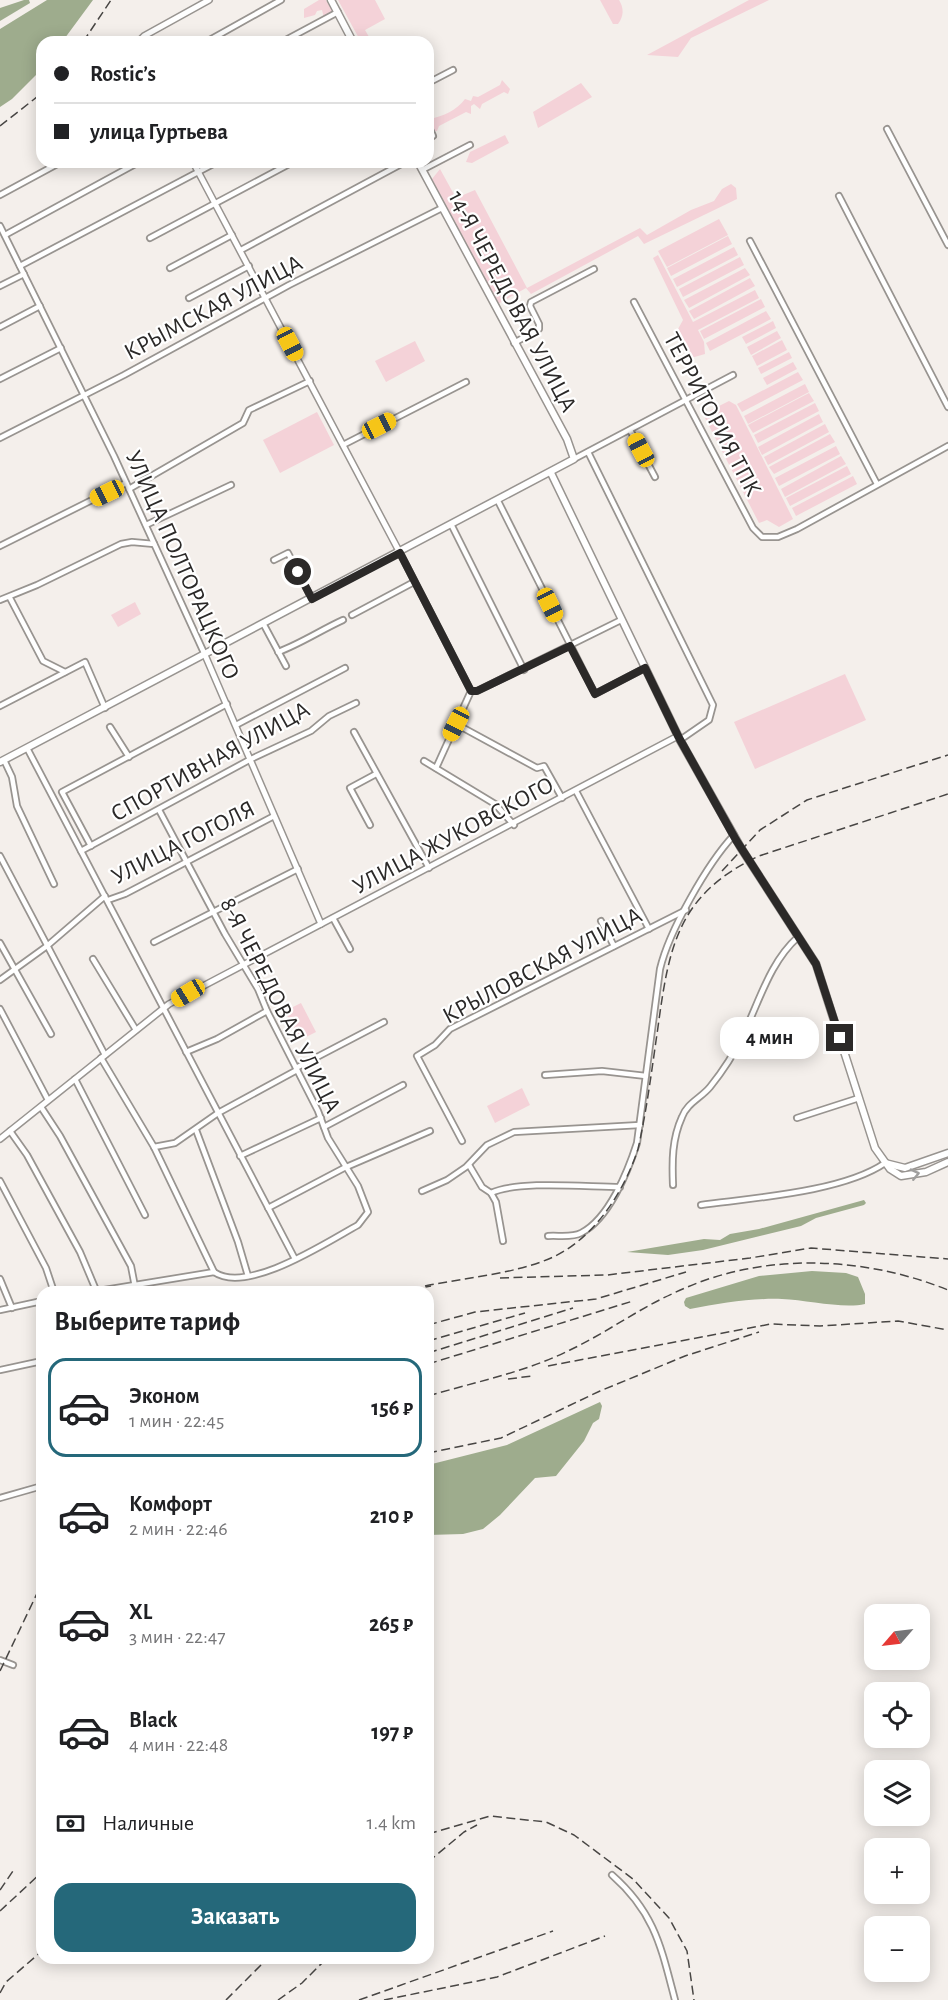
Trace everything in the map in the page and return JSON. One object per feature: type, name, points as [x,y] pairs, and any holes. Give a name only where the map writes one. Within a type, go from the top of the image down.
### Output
[{"type":"main road","points":[[331,0],[351,36]]},
{"type":"main road","name":"14-Я ЧЕРЕДОВАЯ УЛИЦА","points":[[422,170],[567,438],[574,459]]},
{"type":"main road","points":[[2,761],[452,526],[574,459]]},
{"type":"main road","points":[[551,473],[679,738],[734,835],[821,977],[875,1148],[897,1174],[906,1177],[948,1162]]},
{"type":"main road","points":[[885,1162],[905,1168],[948,1153]]},
{"type":"street","points":[[147,36],[209,0]]},
{"type":"street","points":[[217,36],[281,0]]},
{"type":"street","points":[[293,36],[338,12]]},
{"type":"street","points":[[434,80],[453,70]]},
{"type":"street","points":[[887,129],[948,245]]},
{"type":"street","points":[[434,164],[470,145]]},
{"type":"street","points":[[0,195],[50,168]]},
{"type":"street","points":[[5,235],[128,168]]},
{"type":"street","points":[[196,168],[471,691]]},
{"type":"street","points":[[20,266],[206,168]]},
{"type":"street","points":[[150,238],[282,168]]},
{"type":"street","points":[[241,250],[394,168]]},
{"type":"street","points":[[422,170],[426,168]]},
{"type":"street","points":[[840,196],[948,407]]},
{"type":"street","name":"КРЫМСКАЯ УЛИЦА","points":[[0,438],[442,208]]},
{"type":"street","name":"УЛИЦА ПОЛТОРАЦКОГО","points":[[0,226],[85,395],[146,525],[227,704],[321,924]]},
{"type":"street","points":[[170,268],[232,235]]},
{"type":"street","points":[[750,241],[877,484],[948,446]]},
{"type":"street","points":[[0,247],[8,243]]},
{"type":"street","points":[[189,298],[249,266]]},
{"type":"street","points":[[514,343],[539,329],[540,324],[530,306],[531,302],[594,269]]},
{"type":"street","points":[[0,286],[24,274]]},
{"type":"street","name":"ТЕРРИТОРИЯ ТПК","points":[[634,302],[753,528],[765,538],[778,537],[797,529],[877,484]]},
{"type":"street","points":[[0,327],[40,306]]},
{"type":"street","points":[[0,379],[61,348]]},
{"type":"street","points":[[574,459],[733,375]]},
{"type":"street","points":[[0,546],[128,486],[243,423],[249,411],[310,381]]},
{"type":"street","points":[[343,445],[466,382]]},
{"type":"street","points":[[630,430],[655,477]]},
{"type":"street","name":"УЛИЦА ЖУКОВСКОГО","points":[[0,1139],[163,1008],[243,963],[698,730],[709,720],[713,712],[713,705],[588,452]]},
{"type":"street","points":[[146,525],[231,486]]},
{"type":"street","points":[[498,501],[595,694],[645,668]]},
{"type":"street","points":[[452,526],[524,669]]},
{"type":"street","points":[[0,591],[2,599],[10,598],[121,544],[132,542],[154,544]]},
{"type":"street","points":[[274,560],[288,553],[312,599]]},
{"type":"street","points":[[352,615],[414,582]]},
{"type":"street","points":[[10,598],[43,661],[66,673]]},
{"type":"street","points":[[278,652],[290,649],[298,641],[343,620]]},
{"type":"street","points":[[471,691],[477,691],[524,669],[621,620]]},
{"type":"street","points":[[264,624],[286,666]]},
{"type":"street","points":[[0,706],[85,662],[105,708]]},
{"type":"street","points":[[236,725],[345,668]]},
{"type":"street","points":[[436,768],[471,691]]},
{"type":"street","name":"СПОРТИВНАЯ УЛИЦА","points":[[81,851],[251,759],[311,731],[329,716],[356,702]]},
{"type":"street","points":[[90,846],[62,792],[227,704]]},
{"type":"street","points":[[456,724],[537,768],[544,766],[562,798]]},
{"type":"street","points":[[110,727],[129,757]]},
{"type":"street","points":[[354,732],[429,868]]},
{"type":"street","points":[[27,748],[295,1258],[271,1272],[248,1276],[222,1276],[214,1272],[128,1286]]},
{"type":"street","points":[[2,761],[12,777],[17,806],[54,884]]},
{"type":"street","points":[[424,761],[495,804],[514,825]]},
{"type":"street","points":[[370,825],[350,788],[376,774]]},
{"type":"street","points":[[576,791],[649,929]]},
{"type":"street","name":"8-Я ЧЕРЕДОВАЯ УЛИЦА","points":[[159,810],[258,989],[344,1168],[358,1186],[367,1207],[366,1217],[358,1225],[295,1258]]},
{"type":"street","name":"УЛИЦА ГОГОЛЯ","points":[[0,980],[107,898],[125,894],[274,816]]},
{"type":"street","points":[[548,1236],[580,1233],[597,1218],[620,1187],[629,1170],[639,1125],[662,960],[686,910],[722,848],[734,835]]},
{"type":"street","points":[[0,856],[103,1056],[154,1147],[214,1272]]},
{"type":"street","points":[[154,942],[298,868]]},
{"type":"street","name":"КРЫЛОВСКАЯ УЛИЦА","points":[[462,1141],[417,1056],[435,1046],[450,1029],[686,910]]},
{"type":"street","points":[[333,918],[350,949]]},
{"type":"street","points":[[601,921],[614,946]]},
{"type":"street","points":[[673,1185],[672,1149],[682,1116],[688,1106],[709,1089],[733,1052],[773,970],[786,949],[798,937]]},
{"type":"street","points":[[0,943],[51,1034]]},
{"type":"street","points":[[93,959],[136,1030]]},
{"type":"street","points":[[0,1009],[48,1100]]},
{"type":"street","points":[[186,1052],[217,1039],[267,1011]]},
{"type":"street","points":[[154,1147],[175,1143],[218,1113],[384,1022]]},
{"type":"street","points":[[545,1075],[602,1071],[646,1076]]},
{"type":"street","points":[[75,1079],[145,1215]]},
{"type":"street","points":[[324,1127],[403,1085]]},
{"type":"street","points":[[797,1118],[859,1098]]},
{"type":"street","points":[[40,1107],[60,1136],[131,1266],[135,1285]]},
{"type":"street","points":[[240,1156],[321,1118]]},
{"type":"street","points":[[422,1191],[447,1180],[469,1164],[487,1145],[514,1132],[639,1125]]},
{"type":"street","points":[[196,1130],[238,1242],[248,1276]]},
{"type":"street","points":[[10,1131],[27,1155],[80,1252],[92,1286]]},
{"type":"street","points":[[268,1208],[344,1168],[430,1131]]},
{"type":"street","points":[[700,1205],[815,1188],[875,1169],[885,1162]]},
{"type":"street","points":[[469,1164],[482,1187],[491,1193],[496,1202],[503,1240]]},
{"type":"street","points":[[0,1181],[46,1268],[52,1286]]},
{"type":"street","points":[[491,1193],[548,1186],[620,1187]]},
{"type":"street","points":[[0,1279],[12,1308]]},
{"type":"street","points":[[0,1310],[36,1302]]},
{"type":"street","points":[[0,1370],[36,1362]]},
{"type":"street","points":[[0,1498],[36,1488]]},
{"type":"street","points":[[0,1660],[13,1665]]},
{"type":"street","points":[[612,1875],[635,1897],[648,1915],[675,2000]]},
{"type":"shaded area","points":[[29,0],[30,3],[0,21],[0,8]]},
{"type":"shaded area","points":[[47,0],[93,0],[66,36],[36,36],[36,75],[12,99],[0,107],[0,29]]},
{"type":"shaded area","points":[[319,0],[326,0],[332,10],[330,15],[324,18],[322,10],[304,18],[304,9]]},
{"type":"shaded area","points":[[338,0],[375,0],[385,19],[365,30],[368,36],[358,36]]},
{"type":"shaded area","points":[[600,0],[619,0],[623,12],[618,24],[613,24]]},
{"type":"shaded area","points":[[749,0],[769,0],[691,38],[678,57],[647,55]]},
{"type":"shaded area","points":[[502,80],[510,89],[508,94],[504,92],[482,104],[480,109],[474,104],[471,106],[471,114],[466,112],[434,131],[434,118],[449,112],[465,99],[471,101],[473,96],[478,97],[500,85]]},
{"type":"shaded area","points":[[581,83],[592,97],[538,128],[533,112]]},
{"type":"shaded area","points":[[505,135],[509,143],[472,163],[466,162],[470,152]]},
{"type":"shaded area","points":[[440,169],[456,198],[475,190],[527,288],[640,228],[647,235],[691,210],[714,201],[722,189],[731,184],[736,188],[737,199],[644,244],[638,236],[531,294],[526,288],[498,304],[432,179]]},
{"type":"shaded area","points":[[719,219],[728,235],[667,267],[658,251]]},
{"type":"shaded area","points":[[728,236],[732,244],[671,276],[667,268]]},
{"type":"shaded area","points":[[734,247],[738,255],[677,287],[673,279]]},
{"type":"shaded area","points":[[658,255],[693,322],[755,290],[759,298],[698,330],[704,342],[705,354],[691,358],[678,329],[683,320],[653,258]]},
{"type":"shaded area","points":[[740,257],[744,265],[683,297],[679,289]]},
{"type":"shaded area","points":[[745,268],[750,275],[689,308],[684,300]]},
{"type":"shaded area","points":[[750,278],[755,286],[694,319],[689,311]]},
{"type":"shaded area","points":[[761,299],[765,307],[704,339],[700,331]]},
{"type":"shaded area","points":[[766,311],[771,319],[710,351],[706,343]]},
{"type":"shaded area","points":[[773,321],[776,328],[746,344],[742,337]]},
{"type":"shaded area","points":[[777,331],[781,338],[751,355],[747,347]]},
{"type":"shaded area","points":[[782,340],[787,350],[757,366],[752,356]]},
{"type":"shaded area","points":[[415,341],[425,361],[386,382],[375,361]]},
{"type":"shaded area","points":[[789,352],[792,358],[761,374],[758,368]]},
{"type":"shaded area","points":[[793,362],[797,369],[767,385],[763,378]]},
{"type":"shaded area","points":[[798,372],[803,380],[742,412],[737,404]]},
{"type":"shaded area","points":[[805,384],[809,392],[748,424],[744,416]]},
{"type":"shaded area","points":[[809,393],[814,401],[753,433],[748,425]]},
{"type":"shaded area","points":[[729,401],[736,405],[793,519],[779,527],[767,520],[759,523],[705,418],[711,410]]},
{"type":"shaded area","points":[[815,403],[819,411],[758,443],[754,435]]},
{"type":"shaded area","points":[[317,412],[334,445],[280,473],[263,440]]},
{"type":"shaded area","points":[[819,414],[823,422],[762,455],[758,447]]},
{"type":"shaded area","points":[[825,424],[829,432],[768,465],[764,457]]},
{"type":"shaded area","points":[[830,434],[835,442],[774,474],[769,467]]},
{"type":"shaded area","points":[[836,446],[840,454],[779,486],[775,478]]},
{"type":"shaded area","points":[[841,456],[846,464],[785,497],[781,489]]},
{"type":"shaded area","points":[[847,466],[851,474],[790,506],[786,498]]},
{"type":"shaded area","points":[[853,476],[857,484],[796,516],[792,508]]},
{"type":"shaded area","points":[[135,602],[141,614],[118,627],[111,615]]},
{"type":"shaded area","points":[[845,674],[866,720],[755,769],[734,722]]},
{"type":"shaded area","points":[[301,1003],[316,1032],[300,1040],[285,1011]]},
{"type":"shaded area","points":[[522,1088],[530,1105],[495,1123],[487,1106]]},
{"type":"shaded area","points":[[864,1200],[866,1203],[864,1205],[816,1218],[801,1226],[703,1250],[668,1255],[627,1252],[704,1239],[720,1240],[730,1234],[759,1229]]},
{"type":"shaded area","points":[[812,1271],[846,1273],[858,1277],[865,1294],[865,1304],[825,1304],[771,1299],[736,1301],[690,1309],[685,1306],[686,1298],[759,1276]]},
{"type":"shaded area","points":[[600,1402],[602,1406],[599,1419],[593,1423],[584,1441],[556,1476],[535,1478],[500,1515],[483,1529],[463,1534],[434,1535],[434,1463],[507,1445]]},
{"type":"railway","points":[[87,36],[111,0]]},
{"type":"railway","points":[[0,126],[36,98]]},
{"type":"railway","points":[[722,871],[760,830],[807,800],[948,755]]},
{"type":"railway","points":[[425,1286],[505,1272],[551,1258],[567,1250],[581,1239],[616,1197],[625,1182],[638,1149],[647,1104],[662,998],[673,947],[694,905],[711,887],[732,871],[759,856],[948,794]]},
{"type":"railway","points":[[500,1278],[607,1275],[750,1258],[811,1248],[948,1259]]},
{"type":"railway","points":[[434,1394],[518,1371],[553,1358],[674,1293],[740,1270],[810,1263],[845,1265],[915,1278],[948,1290]]},
{"type":"railway","points":[[434,1323],[475,1312],[596,1299],[686,1272]]},
{"type":"railway","points":[[434,1362],[633,1301]]},
{"type":"railway","points":[[434,1351],[573,1308]]},
{"type":"railway","points":[[434,1339],[525,1313]]},
{"type":"railway","points":[[548,1366],[771,1324],[820,1326],[898,1321],[948,1330]]},
{"type":"railway","points":[[434,1452],[501,1438],[600,1391],[685,1356],[759,1332]]},
{"type":"railway","points":[[508,1379],[532,1376]]},
{"type":"railway","points":[[0,1671],[36,1596]]},
{"type":"railway","points":[[434,1832],[490,1816],[546,1822],[574,1835],[633,1879],[669,1918],[687,1951],[694,2000]]},
{"type":"railway","points":[[434,1857],[464,1832],[477,1825]]},
{"type":"railway","points":[[0,1890],[13,1871]]},
{"type":"railway","points":[[0,1911],[36,1878]]},
{"type":"railway","points":[[359,2000],[553,1931]]},
{"type":"railway","points":[[384,2000],[497,1977],[605,1936]]},
{"type":"railway","points":[[0,1993],[6,1982],[36,1956]]},
{"type":"railway","points":[[226,2000],[262,1964]]},
{"type":"railway","points":[[278,2000],[302,1983],[321,1964]]},
{"type":"route","points":[[298,572],[312,599],[400,553],[469,690],[474,692],[520,672],[570,646],[595,694],[645,668],[678,736],[736,840],[816,964],[840,1038]]}]
